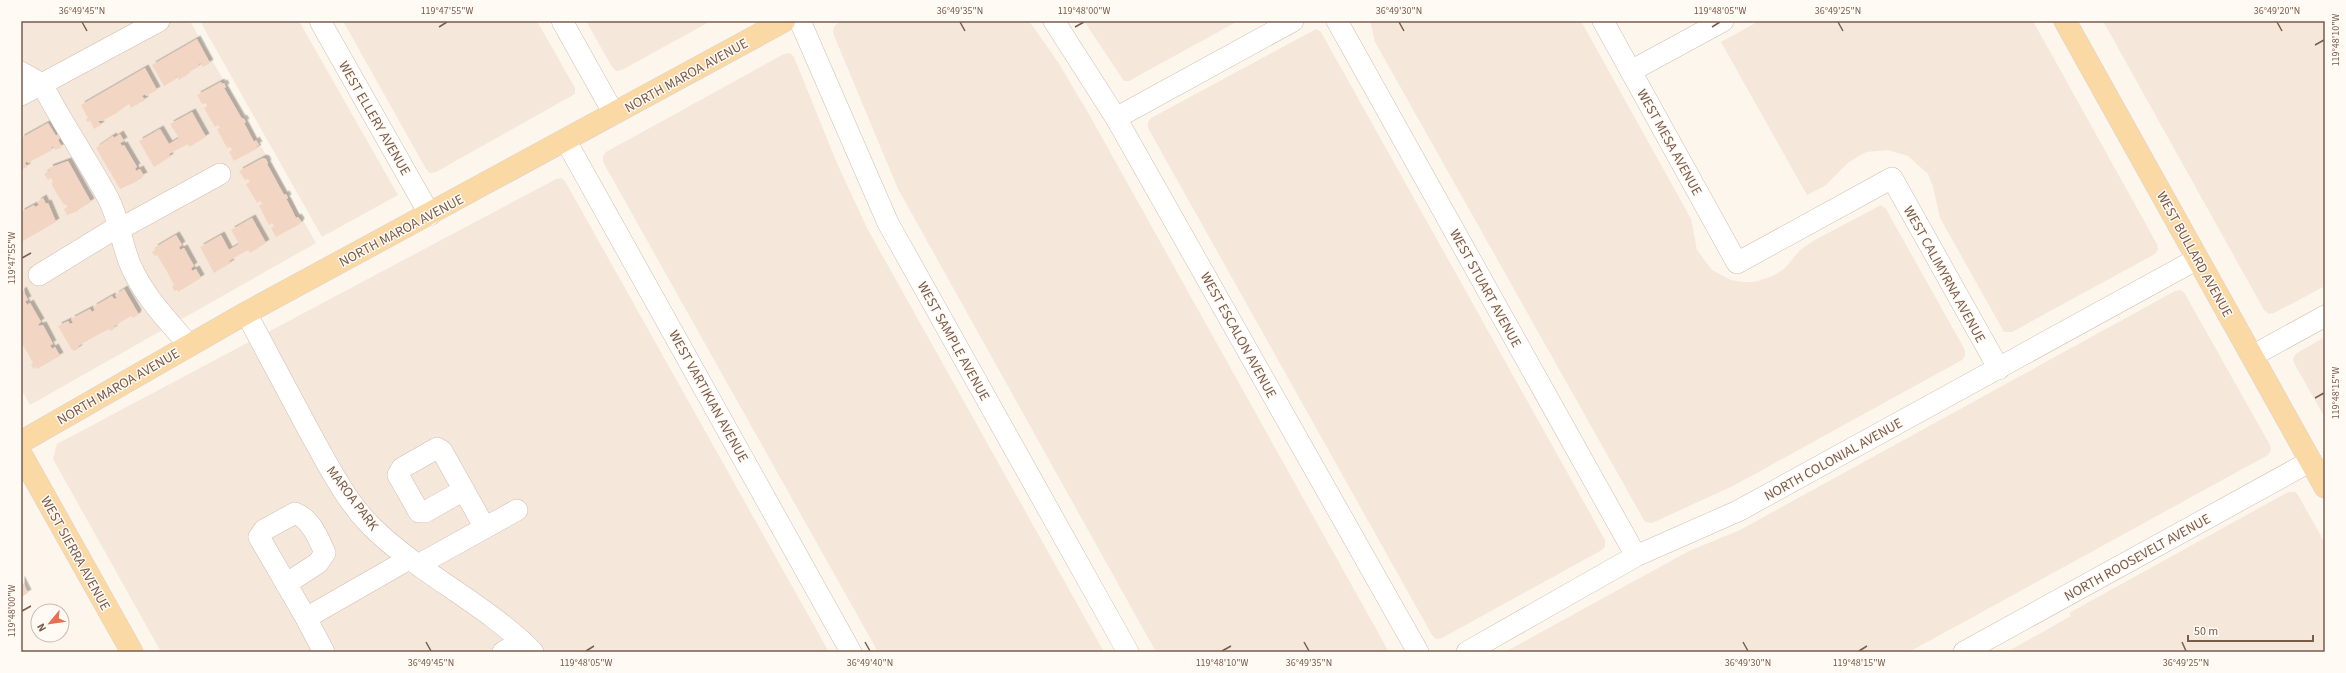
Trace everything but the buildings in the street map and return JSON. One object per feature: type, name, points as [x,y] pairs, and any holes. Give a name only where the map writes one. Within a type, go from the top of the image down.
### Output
[{"type":"main road","name":"NORTH MAROA AVENUE","points":[[21,442],[246,313],[566,141],[784,21]]},
{"type":"main road","name":"WEST BULLARD AVENUE","points":[[2065,21],[2325,487]]},
{"type":"main road","name":"WEST SIERRA AVENUE","points":[[21,454],[129,651]]},
{"type":"street","points":[[21,95],[159,21]]},
{"type":"street","name":"WEST ELLERY AVENUE","points":[[320,21],[430,214]]},
{"type":"street","points":[[562,21],[614,114]]},
{"type":"street","name":"WEST SAMPLE AVENUE","points":[[800,21],[888,223],[1128,652]]},
{"type":"street","name":"WEST ESCALON AVENUE","points":[[1054,21],[1116,118],[1418,652]]},
{"type":"street","points":[[1116,118],[1293,21]]},
{"type":"street","name":"WEST STUART AVENUE","points":[[1336,21],[1636,556]]},
{"type":"street","name":"WEST MESA AVENUE","points":[[1603,21],[1736,263],[1892,178]]},
{"type":"street","points":[[1631,71],[1723,21]]},
{"type":"street","points":[[21,72],[42,84],[109,199],[119,226],[130,264],[140,284],[161,313],[189,346]]},
{"type":"street","name":"WEST VARTIKIAN AVENUE","points":[[566,141],[851,652]]},
{"type":"street","points":[[39,275],[119,226],[127,225],[220,174]]},
{"type":"street","name":"WEST CALIMYRNA AVENUE","points":[[1892,178],[1999,369]]},
{"type":"street","name":"NORTH COLONIAL AVENUE","points":[[1466,652],[1636,556],[1738,510],[1999,369],[2197,259]]},
{"type":"street","name":"MAROA PARK","points":[[246,313],[334,476],[370,524],[414,562],[527,646]]},
{"type":"street","points":[[2252,356],[2325,316]]},
{"type":"street","name":"NORTH ROOSEVELT AVENUE","points":[[1964,652],[2311,461]]},
{"type":"street","points":[[464,490],[485,528]]},
{"type":"street","points":[[306,618],[414,562],[485,528],[517,510]]},
{"type":"street","points":[[286,584],[324,652]]},
{"type":"street","points":[[503,652],[527,646]]},
{"type":"shaded area","points":[[21,21],[190,21],[316,243],[30,405],[21,389]]},
{"type":"shaded area","points":[[200,21],[299,21],[398,195],[322,237]]},
{"type":"shaded area","points":[[343,21],[537,21],[575,88],[575,94],[436,172],[430,173],[426,169]]},
{"type":"shaded area","points":[[586,21],[711,21],[622,70],[616,71],[612,67]]},
{"type":"shaded area","points":[[841,21],[1029,21],[1058,62],[1090,116],[1389,652],[1156,652],[898,189],[833,33],[834,26]]},
{"type":"shaded area","points":[[1084,21],[1238,21],[1129,81],[1124,81]]},
{"type":"shaded area","points":[[1370,21],[1581,21],[1691,219],[1697,250],[1712,270],[1731,280],[1742,282],[1754,282],[1773,276],[1785,268],[1800,250],[1813,241],[1881,205],[1886,209],[1965,350],[1965,356],[1962,360],[1733,486],[1652,523],[1645,522],[1375,42]]},
{"type":"shaded area","points":[[1759,21],[2033,21],[2157,244],[2158,249],[2155,254],[2012,332],[2004,332],[1940,218],[1933,187],[1928,174],[1908,156],[1888,150],[1866,152],[1849,162],[1825,186],[1807,195],[1721,42]]},
{"type":"shaded area","points":[[2103,21],[2325,21],[2325,286],[2274,313],[2269,314],[2264,310]]},
{"type":"shaded area","points":[[1316,29],[1321,32],[1605,540],[1605,547],[1602,550],[1442,638],[1436,639],[1432,635],[1148,128],[1148,122],[1151,118]]},
{"type":"shaded area","points":[[790,53],[794,57],[836,161],[867,228],[1104,652],[878,652],[603,162],[603,156],[606,152],[784,54]]},
{"type":"shaded area","points":[[561,178],[565,181],[829,652],[161,652],[53,459],[57,444],[556,179]]},
{"type":"shaded area","points":[[2181,290],[2185,294],[2270,445],[2271,450],[2268,455],[1909,652],[1505,652],[1689,551],[1740,530],[2175,291]]},
{"type":"shaded area","points":[[2325,337],[2325,418],[2294,363],[2293,358],[2297,353]]},
{"type":"shaded area","points":[[2288,492],[2295,492],[2298,495],[2325,543],[2325,652],[2007,652],[2071,616],[2069,613]]}]
